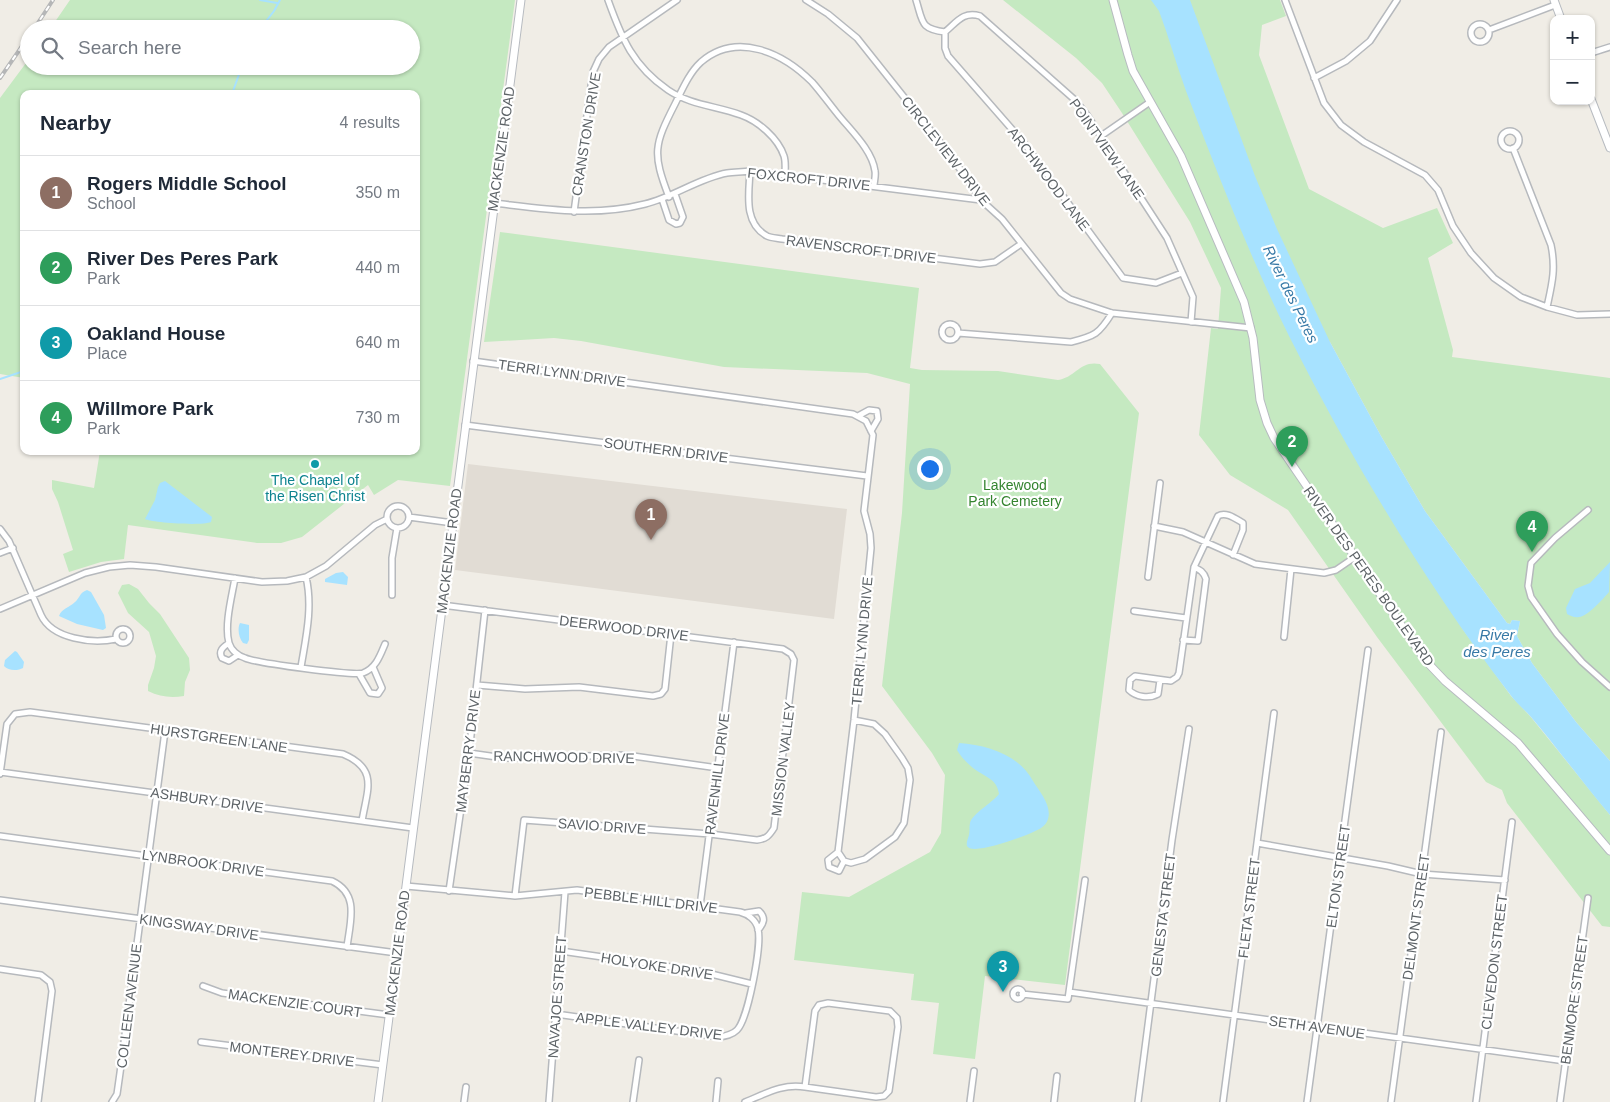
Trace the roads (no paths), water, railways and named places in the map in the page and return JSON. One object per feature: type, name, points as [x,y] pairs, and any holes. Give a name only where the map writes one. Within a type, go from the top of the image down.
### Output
[{"type":"main road","name":"MACKENZIE ROAD","points":[[378,1102],[521,0]]},
{"type":"main road","points":[[1554,2],[1559,15]]},
{"type":"main road","name":"RIVER DES PERES BOULEVARD","points":[[1114,4],[1130,62],[1183,161],[1241,294],[1251,328],[1258,392],[1270,431],[1432,668],[1449,685],[1518,743],[1610,851]]},
{"type":"main road","points":[[1593,105],[1610,148]]},
{"type":"street","points":[[608,0],[621,38],[636,60],[650,75],[678,96],[696,103],[741,115],[754,122],[767,132],[777,144],[784,156],[785,175]]},
{"type":"street","points":[[621,38],[677,0]]},
{"type":"street","name":"CIRCLEVIEW DRIVE","points":[[806,0],[828,14],[857,38],[951,156],[981,200],[1002,219],[1061,293],[1070,299],[1112,313],[1251,328]]},
{"type":"street","points":[[916,0],[924,24],[931,30],[945,32]]},
{"type":"street","points":[[1285,0],[1324,103],[1340,125],[1364,142],[1425,174],[1438,190],[1453,226],[1471,253],[1494,278],[1521,297],[1547,307],[1577,315],[1610,314]]},
{"type":"street","points":[[1314,78],[1346,61],[1370,41],[1395,1]]},
{"type":"street","points":[[1489,30],[1554,2]]},
{"type":"street","name":"POINTVIEW LANE","points":[[945,32],[965,15],[980,16],[1075,100],[1101,136],[1167,238],[1193,297],[1191,322]]},
{"type":"street","name":"ARCHWOOD LANE","points":[[945,32],[945,48],[948,56],[1024,143],[1124,278],[1156,283],[1182,273]]},
{"type":"street","name":"CRANSTON DRIVE","points":[[574,212],[593,72],[599,59],[609,47],[621,38]]},
{"type":"street","points":[[668,197],[658,167],[658,146],[661,132],[678,96],[691,74],[701,63],[725,49],[741,46],[757,48],[772,53],[792,65],[812,82],[867,151],[875,172],[874,186]]},
{"type":"street","points":[[1595,52],[1610,46]]},
{"type":"street","points":[[1101,136],[1150,102]]},
{"type":"street","points":[[1513,148],[1550,245],[1553,258],[1554,276],[1547,307]]},
{"type":"street","name":"FOXCROFT DRIVE","points":[[494,203],[574,212],[625,208],[668,197],[709,178],[727,173],[750,171],[981,200]]},
{"type":"street","name":"RAVENSCROFT DRIVE","points":[[750,171],[748,206],[751,218],[767,236],[980,264],[995,262],[1021,244]]},
{"type":"street","points":[[662,199],[669,220],[676,224],[680,223],[683,217],[675,194]]},
{"type":"street","points":[[958,333],[1071,342],[1088,338],[1102,330],[1112,313]]},
{"type":"street","name":"TERRI LYNN DRIVE","points":[[473,361],[858,416],[869,410],[877,411],[878,419],[871,431],[873,435],[864,511],[870,534],[871,548],[854,720],[838,852],[828,860],[829,867],[839,870],[844,861]]},
{"type":"street","points":[[858,416],[866,421],[871,431]]},
{"type":"street","name":"SOUTHERN DRIVE","points":[[465,424],[867,476]]},
{"type":"street","points":[[1148,577],[1160,484]]},
{"type":"street","points":[[398,506],[405,508],[410,518],[405,526],[397,528],[391,526],[387,515],[391,509],[398,506]]},
{"type":"street","points":[[1588,510],[1555,538],[1531,562],[1528,586],[1531,597],[1557,634],[1582,662],[1610,687]]},
{"type":"street","points":[[1160,680],[1158,694],[1152,697],[1134,695],[1129,690],[1130,680],[1135,676],[1172,681],[1177,677],[1194,567],[1218,516],[1224,514],[1243,523],[1244,527],[1233,555]]},
{"type":"street","points":[[410,518],[452,523]]},
{"type":"street","points":[[0,609],[85,573],[109,566],[156,567],[262,582],[287,581],[306,577],[326,566],[375,524],[387,519]]},
{"type":"street","points":[[1154,526],[1183,532],[1255,564],[1324,573],[1336,570],[1355,557]]},
{"type":"street","points":[[392,595],[392,558],[397,528]]},
{"type":"street","points":[[0,529],[5,534],[12,548],[44,622],[63,636],[99,640],[116,639]]},
{"type":"street","points":[[0,553],[12,548]]},
{"type":"street","points":[[1184,640],[1198,641],[1206,579],[1200,570],[1194,567]]},
{"type":"street","points":[[1284,637],[1292,569]]},
{"type":"street","points":[[302,667],[310,612],[310,594],[306,577]]},
{"type":"street","points":[[235,578],[228,625],[229,643],[238,655],[255,662],[359,674],[373,667],[385,644]]},
{"type":"street","name":"DEERWOOD DRIVE","points":[[442,605],[783,648],[791,654],[794,660],[794,667]]},
{"type":"street","name":"MAYBERRY DRIVE","points":[[449,891],[469,754],[485,610]]},
{"type":"street","points":[[1134,611],[1186,618]]},
{"type":"street","points":[[477,685],[525,689],[579,687],[654,696],[661,694],[665,688],[671,634]]},
{"type":"street","name":"RAVENHILL DRIVE","points":[[700,906],[734,642]]},
{"type":"street","points":[[229,643],[221,650],[222,658],[229,661],[238,655]]},
{"type":"street","name":"ELTON STREET","points":[[1307,1102],[1368,650]]},
{"type":"street","points":[[359,674],[370,693],[378,694],[382,688],[373,667]]},
{"type":"street","name":"MISSION VALLEY","points":[[756,840],[764,839],[770,835],[774,828],[794,667]]},
{"type":"street","name":"HURSTGREEN LANE","points":[[0,773],[7,724],[14,714],[30,712],[344,754],[357,760],[366,770],[368,786],[362,821]]},
{"type":"street","name":"FLETA STREET","points":[[1223,1102],[1274,714]]},
{"type":"street","points":[[838,852],[844,861],[851,863],[865,860],[895,837],[904,823],[910,780],[908,768],[885,734],[874,724],[854,720]]},
{"type":"street","name":"GENESTA STREET","points":[[1138,1102],[1172,840],[1189,729]]},
{"type":"street","name":"COLLEEN AVENUE","points":[[112,1102],[117,1094],[165,731]]},
{"type":"street","name":"DELMONT STREET","points":[[1391,1102],[1441,732]]},
{"type":"street","name":"RANCHWOOD DRIVE","points":[[469,754],[504,758],[626,755],[718,768]]},
{"type":"street","name":"ASHBURY DRIVE","points":[[0,773],[413,828]]},
{"type":"street","name":"SAVIO DRIVE","points":[[515,896],[524,820],[710,834],[756,840]]},
{"type":"street","name":"CLEVEDON STREET","points":[[1476,1102],[1512,822]]},
{"type":"street","name":"LYNBROOK DRIVE","points":[[0,836],[332,881],[340,885],[348,895],[352,909],[347,947]]},
{"type":"street","points":[[1257,843],[1422,874],[1505,880]]},
{"type":"street","points":[[1022,994],[1068,999],[1085,880]]},
{"type":"street","name":"PEBBLE HILL DRIVE","points":[[406,886],[515,896],[577,890],[746,913],[759,911],[763,915],[764,920],[758,930],[759,941]]},
{"type":"street","name":"NAVAJOE STREET","points":[[548,1102],[565,892]]},
{"type":"street","name":"BENMORE STREET","points":[[1560,1102],[1588,898]]},
{"type":"street","name":"KINGSWAY DRIVE","points":[[0,900],[397,953]]},
{"type":"street","points":[[746,913],[755,922],[758,930]]},
{"type":"street","name":"APPLE VALLEY DRIVE","points":[[556,1014],[720,1037],[730,1035],[738,1030],[743,1020],[752,984],[759,941]]},
{"type":"street","name":"HOLYOKE DRIVE","points":[[561,951],[699,970],[752,984]]},
{"type":"street","points":[[0,968],[42,975],[50,982],[52,991],[38,1102]]},
{"type":"street","name":"MACKENZIE COURT","points":[[203,986],[222,994],[389,1015]]},
{"type":"street","name":"SETH AVENUE","points":[[1069,992],[1565,1061]]},
{"type":"street","points":[[744,1102],[784,1087],[795,1085],[805,1087],[876,1097],[884,1096],[889,1091],[898,1027],[897,1018],[890,1011],[828,1003],[819,1006],[815,1011],[805,1087]]},
{"type":"street","name":"MONTEREY DRIVE","points":[[201,1042],[383,1066]]},
{"type":"street","points":[[633,1102],[639,1060]]},
{"type":"street","points":[[970,1102],[974,1071]]},
{"type":"street","points":[[1054,1102],[1058,1076]]},
{"type":"street","points":[[716,1102],[718,1081]]},
{"type":"street","points":[[464,1102],[466,1087]]},
{"type":"water","name":"River des Peres","points":[[1151,0],[1190,0],[1255,176],[1277,229],[1330,342],[1381,436],[1425,511],[1507,623],[1510,624],[1512,620],[1520,621],[1517,636],[1532,663],[1576,722],[1610,761],[1610,815],[1531,717],[1511,696],[1478,651],[1419,564],[1338,428],[1289,336],[1247,245],[1186,91],[1159,11]]},
{"type":"water","points":[[165,481],[212,517],[211,522],[178,524],[145,519],[155,500],[160,483]]},
{"type":"water","points":[[1610,562],[1609,592],[1587,614],[1576,617],[1567,614],[1566,608],[1575,589],[1590,583]]},
{"type":"water","points":[[343,572],[348,577],[347,585],[325,582],[325,579],[336,573]]},
{"type":"water","points":[[87,590],[91,592],[104,615],[106,628],[103,630],[77,624],[59,616],[62,611],[73,604]]},
{"type":"water","points":[[240,623],[249,625],[249,640],[247,644],[243,643],[240,636]]},
{"type":"water","points":[[15,651],[24,662],[23,668],[10,670],[4,666],[5,660]]},
{"type":"water","points":[[959,743],[991,749],[1002,753],[1020,764],[1047,804],[1048,820],[1041,828],[990,847],[971,849],[967,846],[972,820],[978,812],[999,794],[993,781],[973,768],[960,755],[957,750]]},
{"type":"waterway","points":[[260,0],[277,3]]},
{"type":"waterway","points":[[267,20],[280,0]]},
{"type":"waterway","points":[[233,90],[239,75]]},
{"type":"waterway","points":[[0,379],[20,372]]},
{"type":"railway","points":[[40,20],[53,0]]},
{"type":"railway","points":[[0,78],[20,49]]},
{"type":"place","name":"The Chapel of the Risen Christ","points":[[315,464]]},
{"type":"place","name":"River Des Peres Park","points":[[1292,467]]},
{"type":"place","name":"Rogers Middle School","points":[[651,540]]},
{"type":"place","name":"Willmore Park","points":[[1532,552]]},
{"type":"place","name":"Oakland House","points":[[1003,992]]},
{"type":"park label","name":"Lakewood Park Cemetery","points":[[1015,494]]}]
